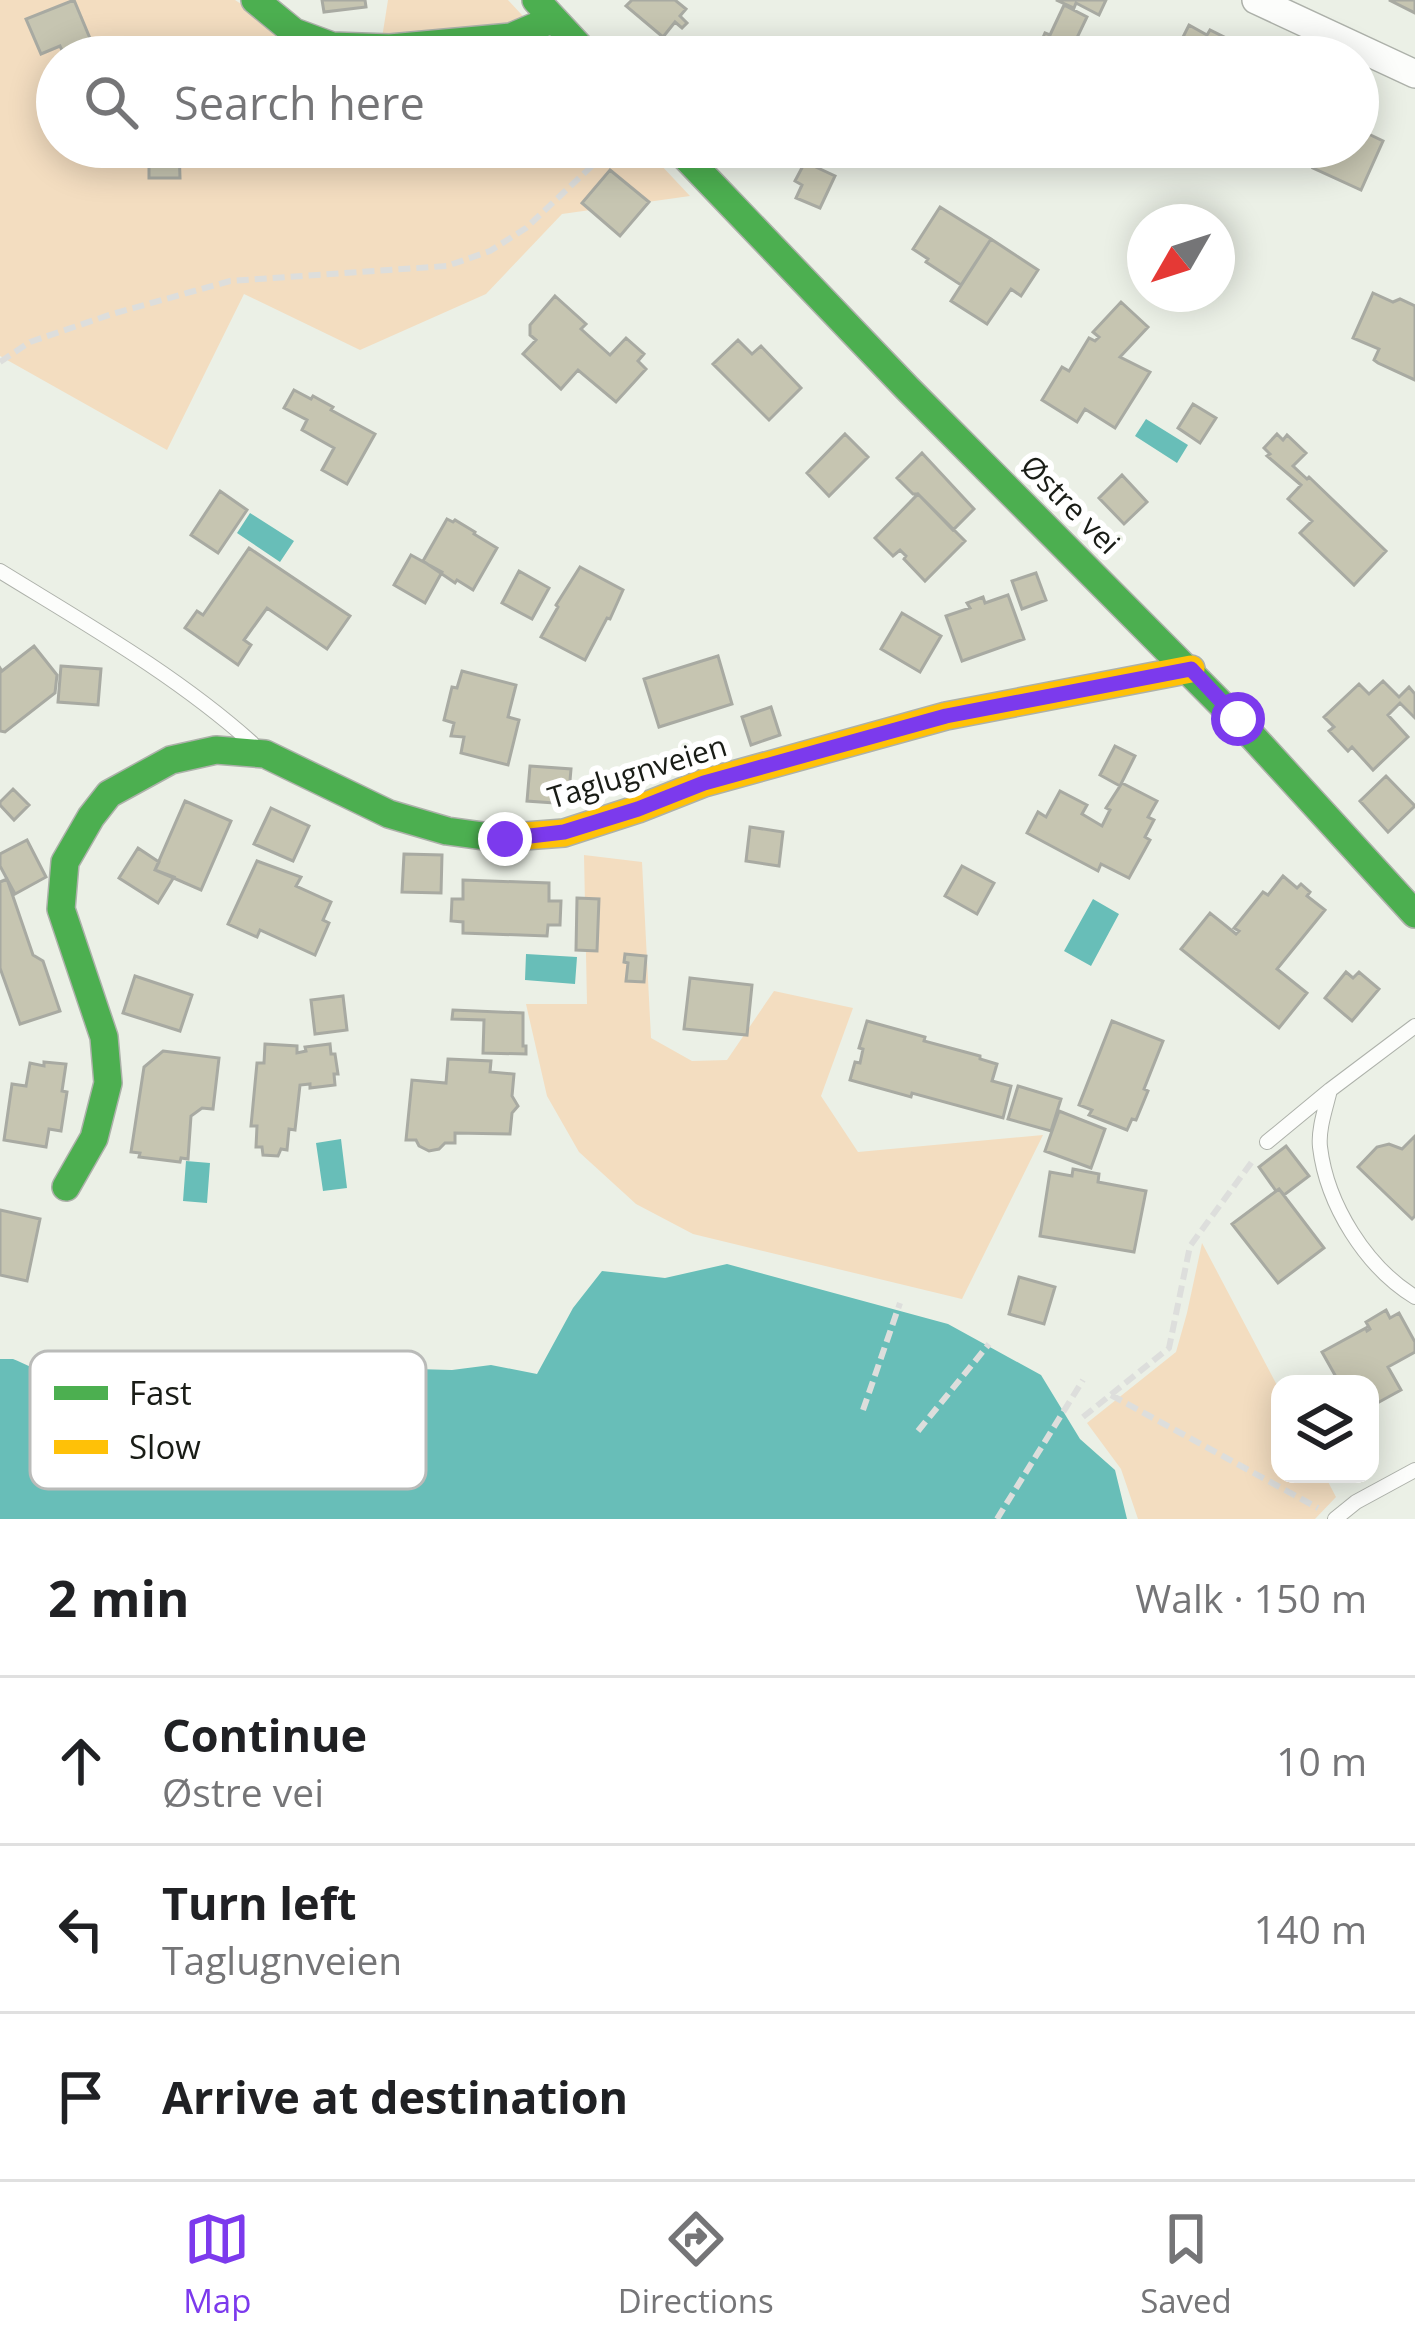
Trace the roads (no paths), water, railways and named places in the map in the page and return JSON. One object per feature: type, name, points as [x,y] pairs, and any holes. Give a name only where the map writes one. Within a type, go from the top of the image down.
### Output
[{"type":"street","points":[[255,0],[305,36]]},
{"type":"street","points":[[1256,0],[1333,36]]},
{"type":"street","points":[[512,36],[544,9],[569,36]]},
{"type":"street","points":[[1379,57],[1415,74]]},
{"type":"street","name":"Østre vei","points":[[696,168],[938,418],[1191,669],[1415,914]]},
{"type":"street","name":"Taglugnveien","points":[[66,1187],[94,1138],[108,1083],[104,1036],[62,909],[64,862],[109,794],[170,760],[216,750],[265,754],[389,814],[447,831],[505,839],[564,832],[704,783],[946,716],[1191,669]]},
{"type":"lane","points":[[0,571],[115,641],[224,717],[265,754]]},
{"type":"lane","points":[[1267,1142],[1415,1026]]},
{"type":"lane","points":[[1330,1090],[1318,1143],[1334,1200],[1371,1260],[1415,1297]]},
{"type":"lane","points":[[1336,1518],[1355,1502],[1415,1470]]},
{"type":"water","points":[[1146,419],[1188,445],[1177,463],[1135,436]]},
{"type":"water","points":[[250,513],[294,541],[280,562],[237,533]]},
{"type":"water","points":[[1093,899],[1119,914],[1091,966],[1064,951]]},
{"type":"water","points":[[526,954],[577,957],[575,984],[525,980]]},
{"type":"water","points":[[341,1139],[347,1188],[323,1191],[316,1143]]},
{"type":"water","points":[[186,1161],[210,1163],[207,1203],[183,1201]]},
{"type":"water","points":[[727,1264],[948,1324],[1041,1375],[1080,1439],[1115,1470],[1127,1519],[0,1519],[0,1359],[30,1366],[30,1489],[426,1489],[426,1369],[491,1365],[537,1374],[573,1308],[602,1271],[665,1278]]}]
